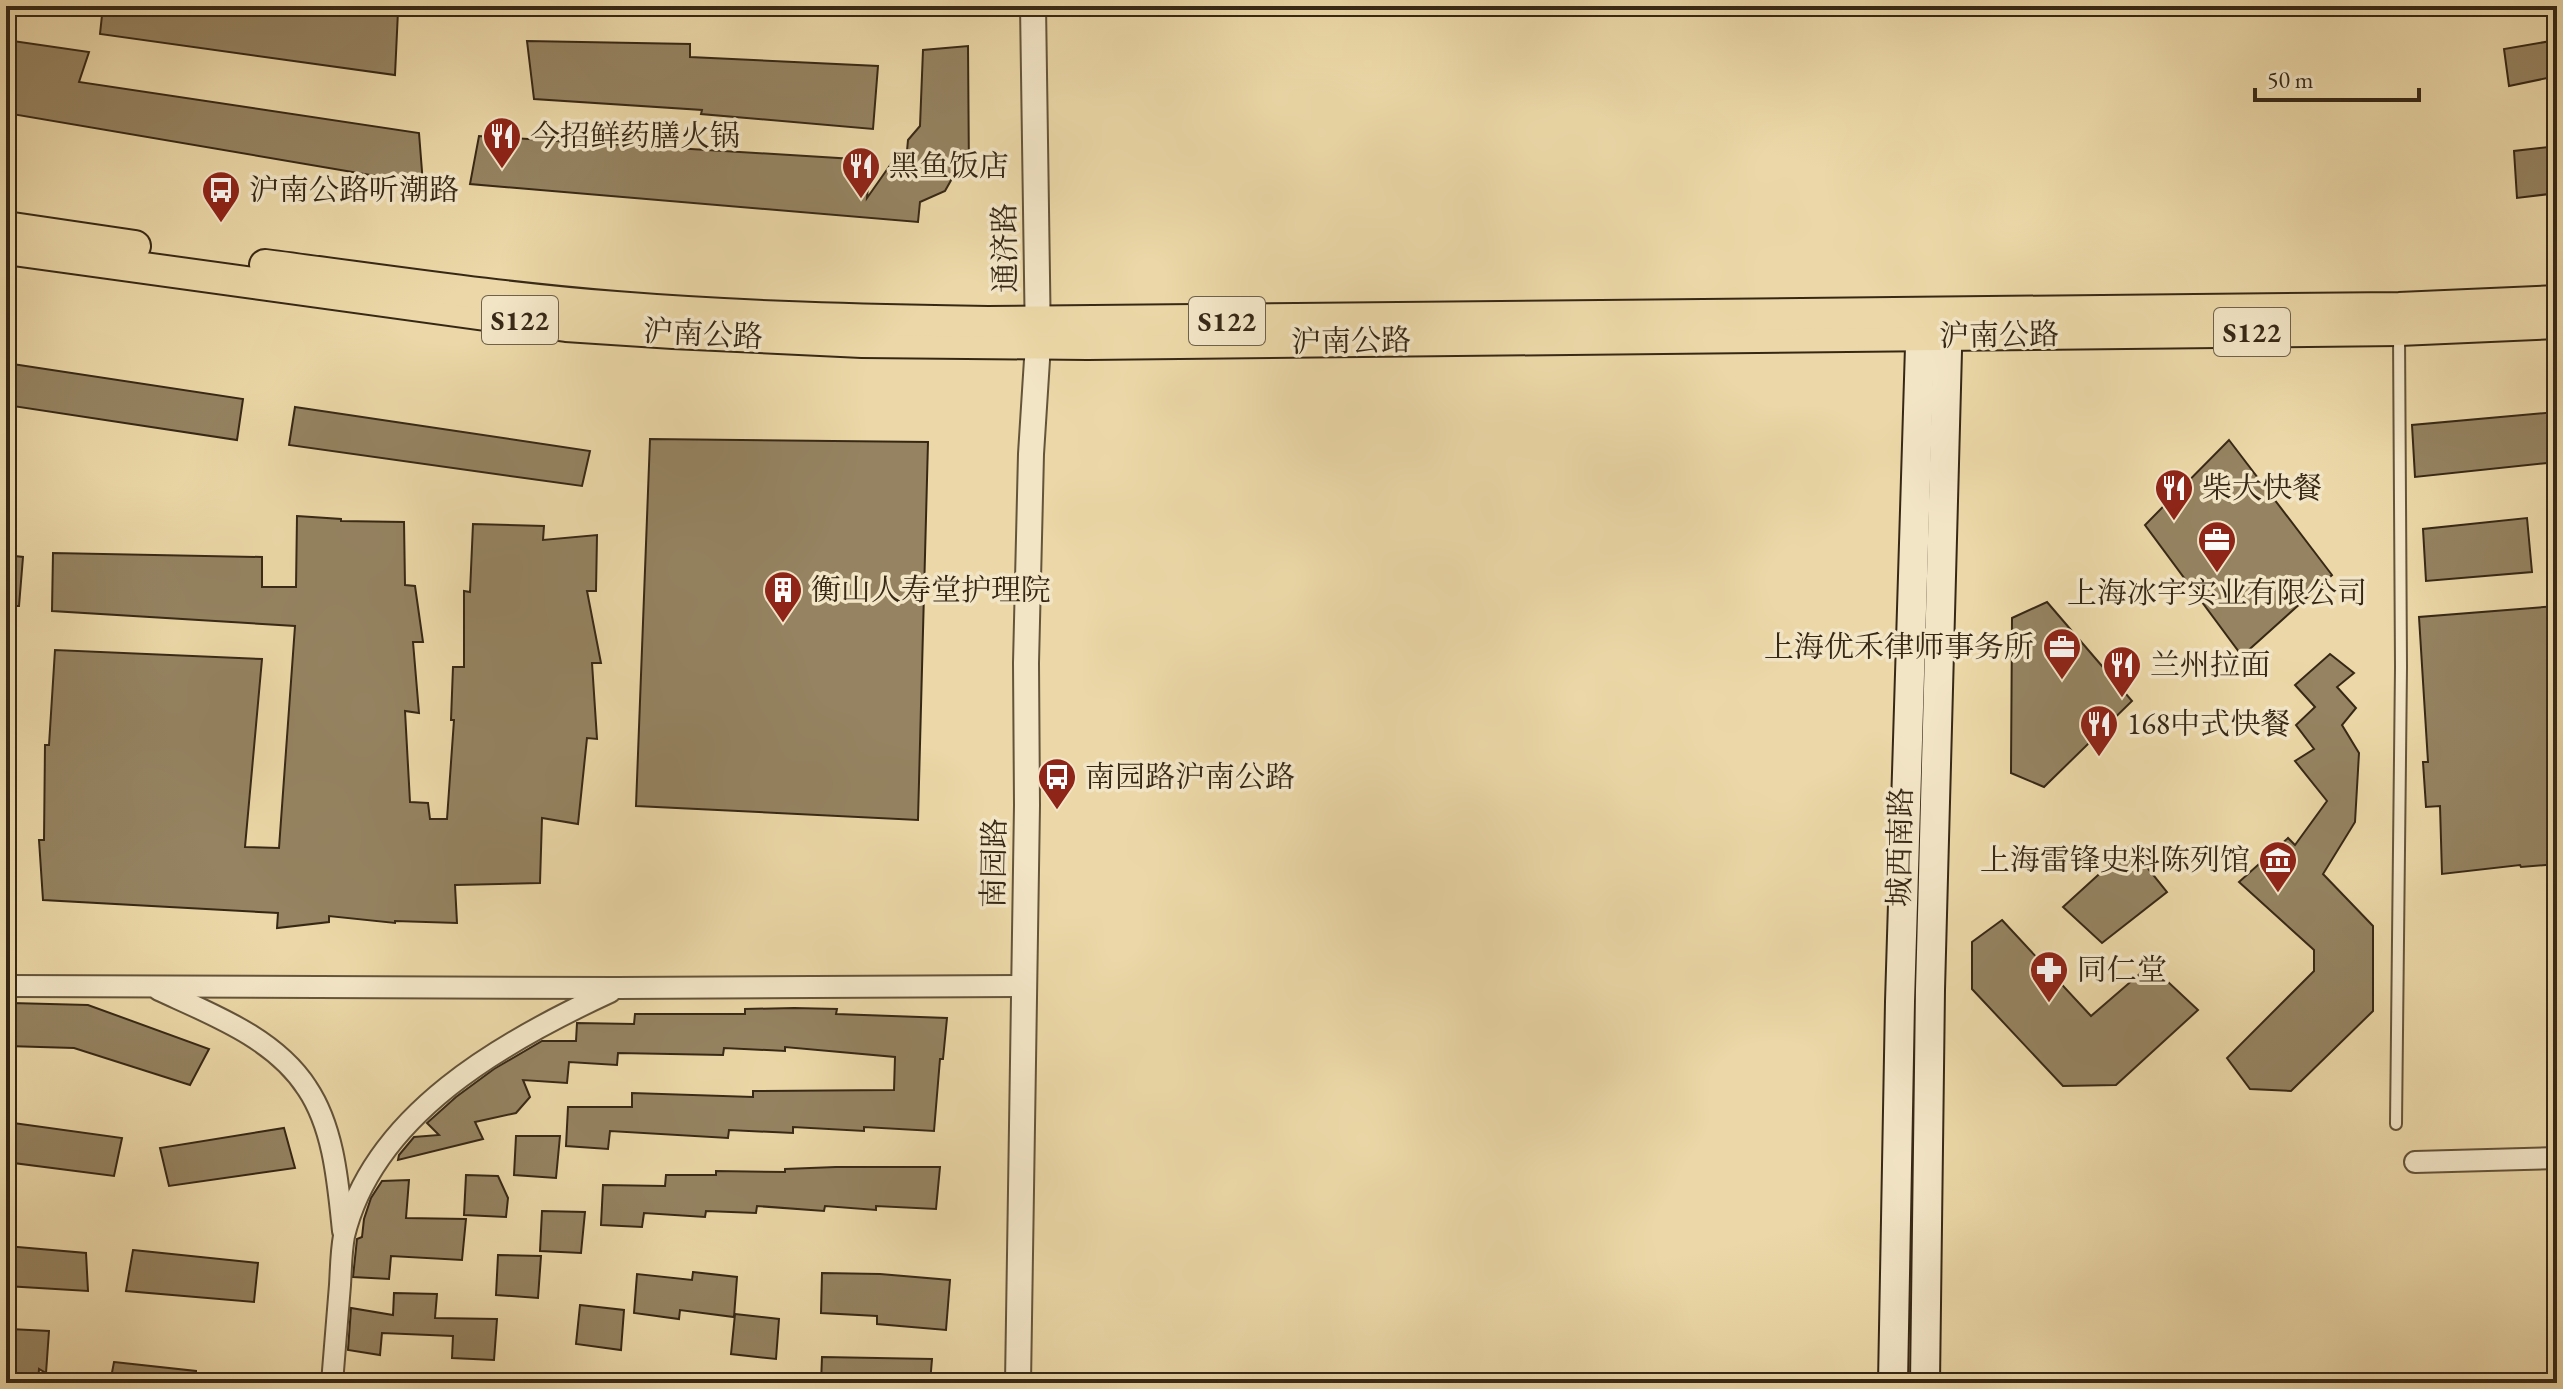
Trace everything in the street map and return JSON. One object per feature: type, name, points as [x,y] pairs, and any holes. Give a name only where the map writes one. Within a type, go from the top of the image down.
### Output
[{"type":"main road","name":"沪南公路","points":[[6,227],[489,295],[614,307],[1038,333]]},
{"type":"main road","name":"沪南公路","points":[[6,249],[566,326],[847,341],[1038,333],[1934,324],[2557,301]]},
{"type":"main road","name":"沪南公路","points":[[1934,324],[2399,330],[2557,323]]},
{"type":"main road","name":"城西南路","points":[[1893,1383],[1901,986],[1934,324]]},
{"type":"main road","name":"城西南路","points":[[1925,1383],[1931,974],[1934,324]]},
{"type":"street","name":"通济路","points":[[1033,6],[1038,333]]},
{"type":"street","name":"南园路","points":[[1018,1383],[1025,986],[1026,648],[1038,333]]},
{"type":"street","points":[[6,986],[1025,986]]},
{"type":"street","points":[[150,986],[238,1029],[275,1053],[298,1076],[314,1099],[327,1135],[338,1183],[344,1239],[332,1383]]},
{"type":"street","points":[[344,1239],[361,1187],[376,1162],[426,1106],[506,1046],[555,1017],[617,988]]},
{"type":"street","points":[[2415,1162],[2557,1158]]},
{"type":"lane","points":[[2396,1124],[2401,667],[2399,330]]},
{"type":"building","points":[[103,6],[348,6],[398,11],[395,75],[100,34]]},
{"type":"building","points":[[6,40],[89,52],[79,82],[419,133],[423,184],[6,113]]},
{"type":"building","points":[[2557,40],[2557,76],[2509,86],[2504,49]]},
{"type":"building","points":[[527,41],[690,44],[690,57],[878,66],[873,129],[701,114],[702,110],[534,99]]},
{"type":"building","points":[[968,46],[969,175],[954,175],[945,191],[920,202],[918,222],[470,184],[479,136],[870,160],[867,198],[893,161],[906,162],[908,140],[920,126],[923,50]]},
{"type":"building","points":[[2557,146],[2557,193],[2517,198],[2514,151]]},
{"type":"building","points":[[6,363],[243,399],[237,440],[6,405]]},
{"type":"building","points":[[295,407],[590,451],[582,486],[289,445]]},
{"type":"building","points":[[2557,412],[2557,462],[2415,477],[2412,425]]},
{"type":"building","name":"衡山人寿堂护理院","points":[[650,439],[928,442],[918,820],[636,806]]},
{"type":"building","points":[[2229,440],[2332,575],[2242,656],[2145,525]]},
{"type":"building","points":[[297,516],[341,521],[404,522],[405,585],[415,586],[423,642],[413,642],[419,713],[405,711],[410,802],[428,803],[430,819],[447,819],[454,720],[451,720],[453,667],[464,667],[464,591],[470,592],[473,524],[544,526],[543,540],[597,535],[596,591],[587,591],[601,663],[592,663],[597,739],[587,738],[578,824],[542,818],[540,883],[455,885],[457,923],[395,923],[329,916],[329,922],[277,928],[278,913],[43,900],[39,840],[44,840],[45,745],[49,745],[55,650],[262,659],[245,847],[279,848],[295,626],[52,611],[53,553],[262,557],[262,587],[296,587]]},
{"type":"building","points":[[2527,518],[2532,572],[2426,581],[2423,529]]},
{"type":"building","points":[[6,555],[23,557],[19,606],[6,606]]},
{"type":"building","points":[[2047,602],[2132,701],[2044,787],[2011,773],[2012,618]]},
{"type":"building","points":[[2557,606],[2557,864],[2442,874],[2440,806],[2426,807],[2423,762],[2428,762],[2419,617]]},
{"type":"building","points":[[2330,654],[2354,673],[2337,687],[2356,708],[2342,725],[2359,753],[2355,822],[2323,874],[2373,926],[2373,1011],[2291,1091],[2250,1089],[2227,1058],[2314,971],[2314,950],[2239,882],[2288,838],[2295,845],[2327,801],[2295,761],[2314,749],[2296,725],[2315,707],[2295,685]]},
{"type":"building","points":[[2130,846],[2167,892],[2102,943],[2063,907]]},
{"type":"building","points":[[2002,920],[2091,1016],[2150,965],[2198,1010],[2116,1085],[2063,1086],[1972,989],[1972,942]]},
{"type":"building","points":[[11,1003],[88,1005],[209,1049],[190,1085],[74,1048],[7,1046]]},
{"type":"building","points":[[745,1009],[837,1009],[836,1014],[947,1018],[934,1131],[793,1127],[793,1133],[729,1130],[728,1138],[610,1131],[608,1149],[566,1146],[568,1107],[632,1107],[632,1093],[753,1097],[753,1091],[894,1090],[895,1057],[785,1047],[785,1051],[724,1048],[723,1055],[618,1053],[617,1065],[569,1062],[567,1083],[523,1080],[530,1097],[516,1113],[475,1122],[483,1139],[398,1160],[414,1137],[439,1135],[427,1123],[456,1097],[494,1069],[542,1041],[576,1041],[577,1023],[634,1024],[635,1014],[745,1014]]},
{"type":"building","points":[[6,1122],[122,1138],[114,1176],[6,1162]]},
{"type":"building","points":[[284,1128],[295,1168],[169,1186],[160,1148]]},
{"type":"building","points":[[516,1136],[560,1136],[556,1178],[514,1175]]},
{"type":"building","points":[[940,1167],[936,1209],[876,1206],[876,1210],[825,1206],[824,1211],[757,1206],[756,1213],[706,1211],[705,1217],[644,1213],[642,1227],[601,1225],[603,1185],[665,1186],[666,1175],[716,1175],[716,1171],[785,1172],[785,1169]]},
{"type":"building","points":[[466,1175],[498,1176],[508,1198],[506,1217],[464,1215]]},
{"type":"building","points":[[409,1180],[406,1218],[466,1219],[462,1260],[391,1256],[389,1279],[353,1277],[357,1239],[362,1237],[371,1198],[382,1181]]},
{"type":"building","points":[[542,1211],[585,1212],[581,1253],[540,1251]]},
{"type":"building","points":[[6,1246],[86,1253],[88,1291],[6,1286]]},
{"type":"building","points":[[133,1250],[258,1263],[254,1302],[126,1291]]},
{"type":"building","points":[[498,1255],[541,1256],[538,1298],[496,1295]]},
{"type":"building","points":[[693,1272],[737,1277],[734,1317],[680,1310],[679,1319],[634,1313],[637,1274],[692,1280]]},
{"type":"building","points":[[822,1273],[950,1280],[946,1330],[877,1324],[877,1316],[821,1313]]},
{"type":"building","points":[[394,1293],[437,1294],[435,1318],[497,1319],[494,1360],[452,1358],[453,1336],[382,1333],[380,1355],[348,1350],[351,1308],[393,1315]]},
{"type":"building","points":[[580,1305],[624,1310],[621,1350],[576,1344]]},
{"type":"building","points":[[735,1314],[779,1319],[776,1359],[731,1354]]},
{"type":"building","points":[[10,1329],[49,1331],[46,1373],[39,1369],[38,1383],[6,1383]]},
{"type":"building","points":[[822,1357],[932,1359],[930,1383],[821,1383]]},
{"type":"building","points":[[114,1362],[196,1371],[196,1383],[110,1383]]},
{"type":"place","name":"今招鲜药膳火锅","points":[[502,170]]},
{"type":"place","name":"黑鱼饭店","points":[[861,200]]},
{"type":"place","name":"沪南公路听潮路","points":[[221,224]]},
{"type":"place","name":"柴大快餐","points":[[2174,522]]},
{"type":"place","name":"上海冰宇实业有限公司","points":[[2217,574]]},
{"type":"place","name":"衡山人寿堂护理院","points":[[783,624]]},
{"type":"place","name":"上海优禾律师事务所","points":[[2062,681]]},
{"type":"place","name":"兰州拉面","points":[[2122,699]]},
{"type":"place","name":"168中式快餐","points":[[2099,758]]},
{"type":"place","name":"南园路沪南公路","points":[[1057,811]]},
{"type":"place","name":"上海雷锋史料陈列馆","points":[[2278,894]]},
{"type":"place","name":"同仁堂","points":[[2049,1004]]}]
